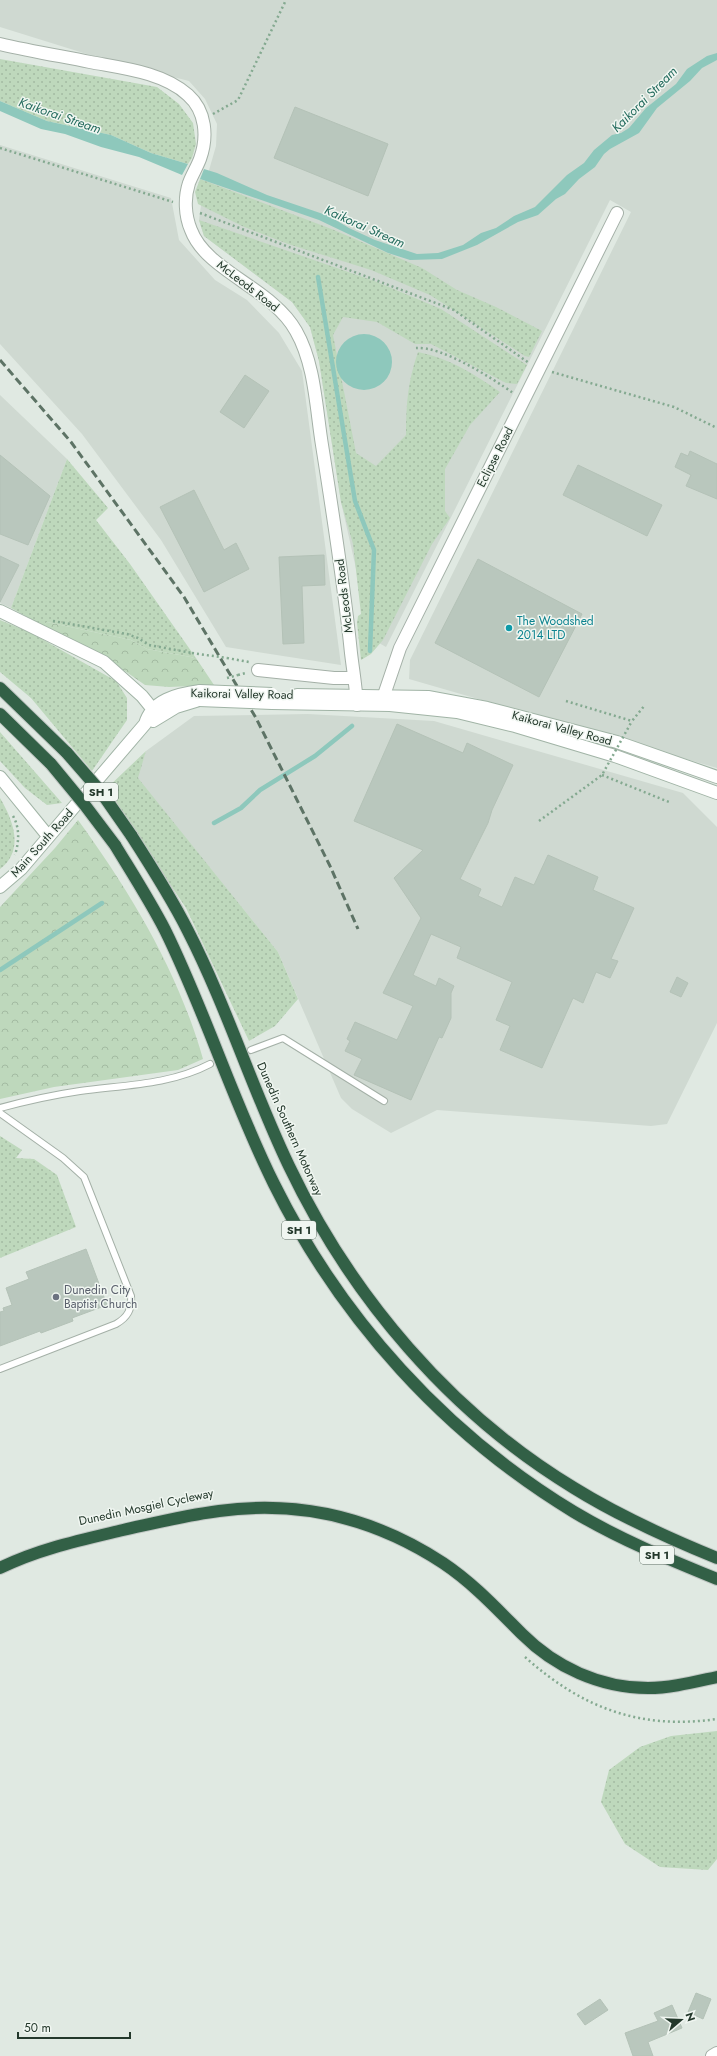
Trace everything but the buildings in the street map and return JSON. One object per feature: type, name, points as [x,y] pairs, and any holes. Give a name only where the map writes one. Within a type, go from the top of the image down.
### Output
[{"type":"highway","name":"Dunedin Southern Motorway","points":[[0,688],[67,753],[101,792],[159,879],[189,932],[259,1099],[304,1195],[333,1248],[354,1279],[405,1344],[464,1405],[548,1472],[604,1506],[717,1558]]},
{"type":"highway","name":"SH 1","points":[[0,714],[51,764],[84,804],[114,845],[164,929],[274,1183],[317,1259],[351,1311],[375,1340],[424,1395],[452,1422],[507,1467],[541,1491],[574,1512],[647,1550],[717,1579]]},
{"type":"highway","points":[[0,1568],[48,1549],[153,1523],[221,1510],[286,1509],[333,1514],[367,1524],[395,1536],[444,1564],[473,1586],[548,1658],[575,1672],[614,1686],[648,1688],[679,1686],[717,1677]]},
{"type":"street","name":"McLeods Road","points":[[0,44],[124,69],[164,80],[187,94],[194,101],[203,120],[205,140],[199,161],[189,183],[187,215],[191,231],[196,241],[215,261],[277,306],[296,331],[309,363],[339,547],[353,678],[357,700]]},
{"type":"street","name":"Eclipse Road","points":[[384,700],[400,648],[617,213]]},
{"type":"street","points":[[0,611],[104,662],[124,678],[156,713]]},
{"type":"street","points":[[258,670],[334,678],[353,678]]},
{"type":"street","name":"Kaikorai Valley Road","points":[[144,724],[147,716],[156,713],[174,696],[357,700],[428,697],[487,708],[617,742],[717,776]]},
{"type":"street","name":"Kaikorai Valley Road","points":[[384,700],[457,712],[515,726],[615,756],[717,793]]},
{"type":"street","name":"Main South Road","points":[[0,887],[21,868],[144,724]]},
{"type":"street","points":[[0,777],[48,836]]},
{"type":"street","points":[[712,2056],[717,2053]]},
{"type":"lane","points":[[251,1050],[283,1038],[384,1101]]},
{"type":"lane","points":[[0,1108],[42,1098],[142,1084],[184,1076],[210,1064]]},
{"type":"lane","points":[[0,1113],[63,1158],[84,1177],[131,1296],[132,1305],[129,1313],[123,1320],[116,1324],[0,1369]]},
{"type":"path","points":[[203,120],[238,100],[286,0]]},
{"type":"path","points":[[0,148],[173,202]]},
{"type":"path","points":[[200,214],[454,310],[530,364]]},
{"type":"path","points":[[416,348],[424,347],[457,361],[524,400]]},
{"type":"path","points":[[568,377],[674,407],[717,428]]},
{"type":"path","points":[[50,621],[133,635],[149,645],[192,653],[248,660],[258,670]]},
{"type":"path","points":[[566,702],[632,721]]},
{"type":"path","points":[[539,821],[602,774],[632,721],[645,705]]},
{"type":"path","points":[[602,774],[669,802]]},
{"type":"path","points":[[12,814],[18,831],[18,843],[13,858]]},
{"type":"path","points":[[520,1653],[542,1672],[567,1690],[600,1708],[658,1720],[703,1721],[717,1719]]},
{"type":"shaded area","points":[[0,0],[717,0],[717,768],[409,679],[410,660],[631,212],[610,200],[386,647],[365,635],[357,573],[341,502],[319,361],[310,327],[292,302],[204,236],[199,220],[203,191],[216,146],[217,124],[205,99],[189,81],[106,60],[0,27]]},
{"type":"shaded area","points":[[0,145],[171,198],[179,240],[215,280],[247,300],[279,333],[302,371],[341,665],[226,647],[161,540],[82,434],[0,344]]},
{"type":"shaded area","points":[[0,395],[67,459],[11,608],[0,603]]},
{"type":"shaded area","points":[[308,714],[434,721],[683,793],[717,827],[717,1023],[667,1124],[651,1126],[437,1110],[391,1133],[352,1109],[341,1098],[278,952],[137,778],[146,751],[194,716]]},
{"type":"green space","points":[[0,59],[157,87],[179,104],[193,123],[196,144],[192,158],[188,164],[151,153],[111,135],[47,121],[0,101]]},
{"type":"green space","points":[[200,179],[334,230],[422,268],[457,290],[496,307],[542,331],[529,357],[525,356],[430,295],[371,270],[288,244],[242,226],[198,204],[195,192]]},
{"type":"green space","points":[[199,220],[377,282],[441,309],[527,365],[517,384],[506,383],[431,344],[415,344],[377,322],[343,317],[333,335],[356,453],[376,466],[406,435],[408,392],[418,352],[440,358],[451,363],[481,379],[500,392],[470,425],[445,469],[445,511],[450,518],[432,544],[383,640],[371,654],[361,660],[357,623],[358,616],[361,614],[353,544],[341,502],[319,361],[310,327],[292,302],[204,236]]},
{"type":"green space","points":[[67,459],[108,508],[96,520],[130,564],[196,658],[147,649],[131,640],[47,622],[44,626],[11,608]]},
{"type":"green space","points":[[0,620],[31,633],[116,681],[127,698],[127,720],[92,771],[31,698],[0,672]]},
{"type":"green space","points":[[47,622],[131,640],[147,649],[196,658],[214,685],[169,687],[145,685],[122,669],[44,626]]},
{"type":"green space","points":[[0,732],[62,803],[47,805],[25,788],[0,761]]},
{"type":"green space","points":[[146,751],[138,778],[278,952],[298,999],[275,1026],[249,1041],[186,908],[106,789]]},
{"type":"green space","points":[[0,798],[12,825],[14,844],[8,861],[0,869]]},
{"type":"green space","points":[[78,820],[134,904],[151,934],[193,1026],[203,1059],[178,1070],[54,1087],[0,1099],[0,907],[55,848]]},
{"type":"green space","points":[[0,1136],[22,1150],[16,1158],[34,1159],[57,1175],[76,1227],[0,1258]]},
{"type":"green space","points":[[717,1731],[717,1859],[708,1870],[660,1867],[625,1844],[601,1802],[609,1770],[640,1747],[671,1736]]},
{"type":"water","points":[[717,53],[717,60],[702,68],[690,81],[657,108],[639,133],[610,149],[604,154],[595,167],[579,179],[565,194],[556,199],[538,215],[518,222],[477,245],[442,259],[410,260],[388,253],[319,220],[200,179],[204,169],[217,173],[267,195],[329,216],[349,228],[375,240],[417,254],[438,253],[463,245],[481,233],[496,228],[514,216],[535,207],[567,175],[584,163],[594,150],[612,135],[621,133],[629,128],[646,108],[676,84],[687,69],[707,56]]},
{"type":"water","points":[[0,101],[47,121],[111,135],[151,153],[188,164],[182,175],[139,157],[101,147],[65,134],[41,129],[0,111]]},
{"type":"water","points":[[359,334],[369,334],[384,342],[390,351],[392,362],[390,373],[384,382],[369,390],[359,390],[348,385],[341,378],[336,367],[336,357],[341,346],[348,339]]},
{"type":"waterway","points":[[318,277],[355,501],[374,550],[370,651]]},
{"type":"waterway","points":[[214,823],[241,808],[260,790],[315,756],[352,726]]},
{"type":"waterway","points":[[0,970],[102,903]]},
{"type":"railway","points":[[0,360],[71,442],[184,597],[256,718],[330,866],[358,929]]},
{"type":"place","name":"The Woodshed 2014 LTD","points":[[509,628]]},
{"type":"place","name":"Dunedin City Baptist Church","points":[[56,1297]]},
{"type":"water label","name":"Kaikorai Stream","points":[[644,99]]},
{"type":"water label","name":"Kaikorai Stream","points":[[60,115]]},
{"type":"water label","name":"Kaikorai Stream","points":[[365,226]]}]
